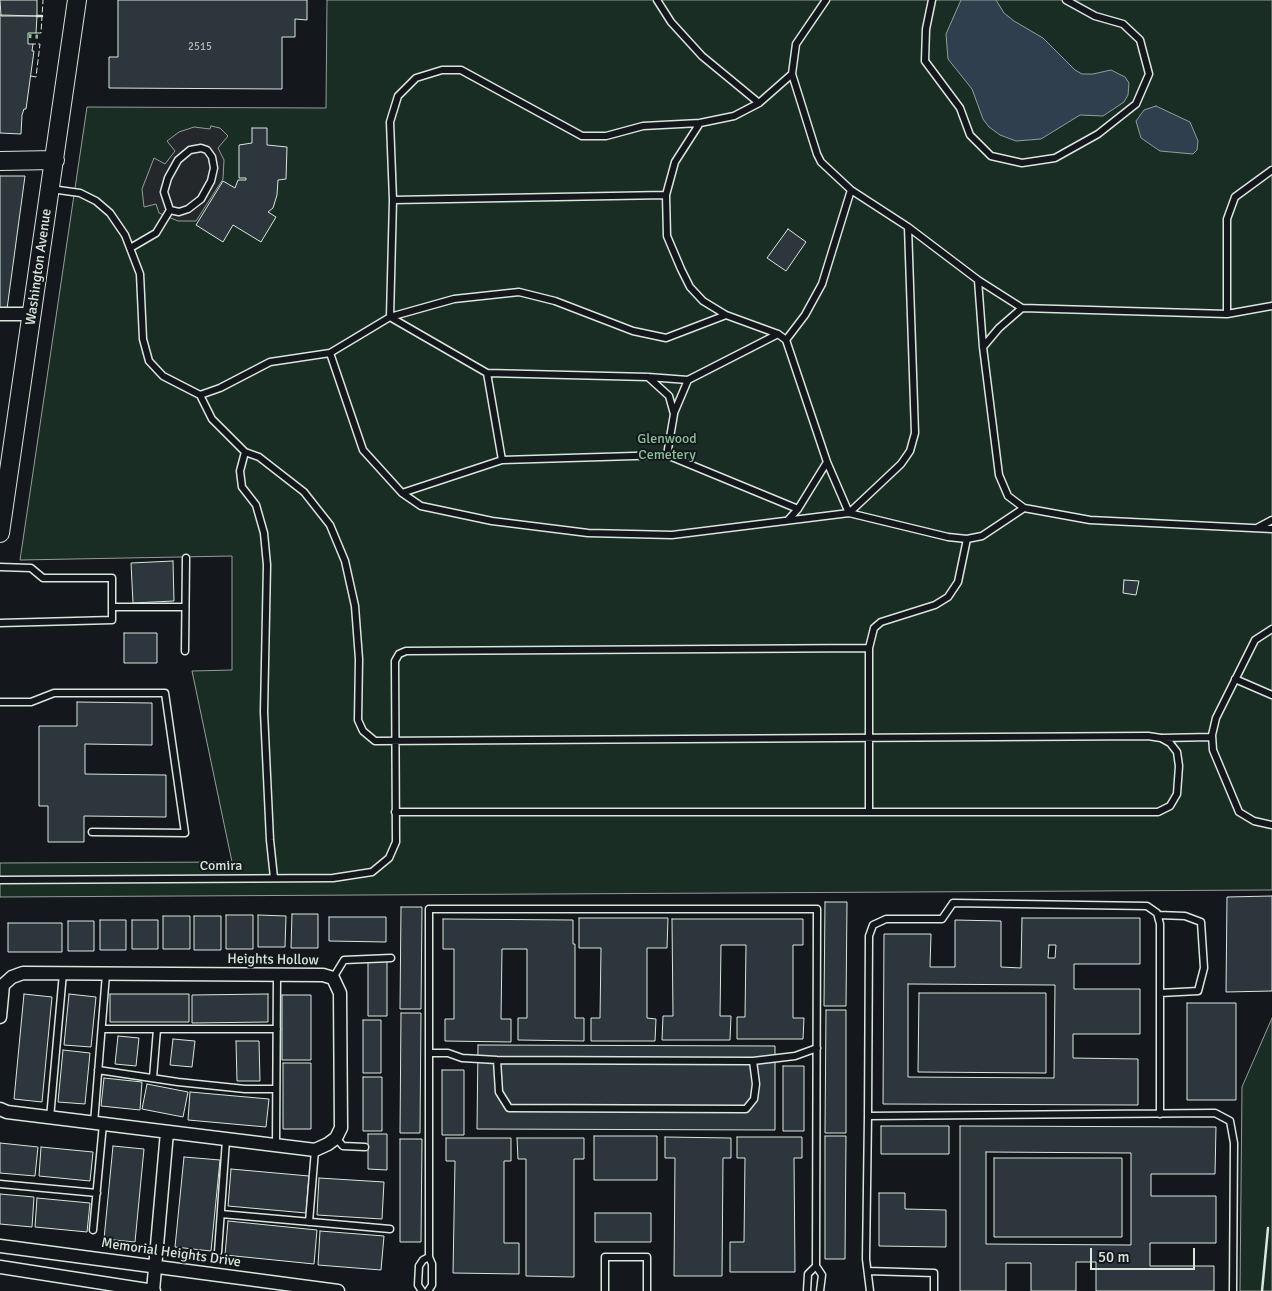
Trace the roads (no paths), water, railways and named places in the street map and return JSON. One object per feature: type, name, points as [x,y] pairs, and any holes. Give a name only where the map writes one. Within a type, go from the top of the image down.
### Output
[{"type":"main road","name":"Washington Avenue","points":[[1,525],[9,454],[33,314],[77,0]]},
{"type":"main road","points":[[0,161],[55,160]]},
{"type":"street","points":[[0,314],[33,314]]},
{"type":"street","name":"Heights Hollow","points":[[0,1017],[3,985],[12,977],[23,973],[323,975],[333,978],[340,993],[341,1128],[336,1138]]},
{"type":"street","points":[[0,1109],[7,1112],[50,1118],[315,1150],[336,1138]]},
{"type":"street","points":[[0,1267],[154,1291],[168,1132]]},
{"type":"street","name":"Memorial Heights Drive","points":[[0,1246],[338,1291]]},
{"type":"lane","points":[[657,0],[671,22],[702,56],[759,103]]},
{"type":"lane","points":[[826,0],[796,44],[792,74],[821,162],[852,190],[908,227],[978,280],[1022,308],[1227,314],[1272,306]]},
{"type":"lane","points":[[932,0],[926,30],[925,61],[960,108],[970,135],[991,156],[1022,163],[1055,158],[1098,134],[1136,104],[1149,74],[1140,40],[1123,24],[1095,16],[1066,0]]},
{"type":"lane","points":[[390,317],[393,200],[390,122],[398,96],[416,78],[442,70],[462,70],[582,136],[606,136],[643,126],[700,123],[734,116],[759,103],[792,74]]},
{"type":"lane","points":[[700,123],[675,162],[666,195],[667,236],[690,287],[703,301],[726,315],[778,334],[786,340],[826,462],[849,512]]},
{"type":"lane","points":[[132,247],[156,233],[170,210],[164,192],[168,178],[178,160],[190,150],[201,148],[207,150],[212,156],[214,168],[211,181],[201,199],[188,210],[179,212],[170,210]]},
{"type":"lane","points":[[1227,314],[1226,219],[1235,197],[1272,170]]},
{"type":"lane","points":[[51,189],[80,194],[96,201],[110,213],[132,247],[140,274],[143,339],[149,361],[163,376],[200,395],[212,419],[245,452],[259,456],[304,492],[330,525],[345,561],[355,606],[359,659],[358,720],[363,731],[375,741],[1212,737]]},
{"type":"lane","points":[[786,340],[804,315],[822,284],[852,190]]},
{"type":"lane","points":[[393,200],[666,195]]},
{"type":"lane","points":[[849,512],[901,464],[910,451],[915,433],[908,227]]},
{"type":"lane","points":[[978,280],[983,347],[999,474],[1008,496],[1024,508],[1090,520],[1272,529]]},
{"type":"lane","points":[[200,395],[220,388],[270,362],[330,353],[390,317],[454,299],[519,292],[554,301],[633,331],[666,338],[726,315]]},
{"type":"lane","points":[[983,347],[999,328],[1022,308]]},
{"type":"lane","points":[[390,317],[487,373],[648,377],[688,380],[778,334]]},
{"type":"lane","points":[[330,353],[363,450],[402,493],[421,506],[492,521],[588,533],[672,535],[849,512],[948,537],[967,539],[982,536],[1024,508]]},
{"type":"lane","points":[[487,373],[502,460]]},
{"type":"lane","points":[[648,377],[669,396],[674,414]]},
{"type":"lane","points":[[667,455],[674,414],[688,380]]},
{"type":"lane","points":[[245,452],[240,471],[242,487],[256,505],[264,534],[268,565],[264,712],[270,840],[274,878]]},
{"type":"lane","points":[[402,493],[502,460],[667,455],[798,509]]},
{"type":"lane","points":[[788,520],[798,509],[826,462]]},
{"type":"lane","points":[[1256,528],[1272,520]]},
{"type":"lane","points":[[869,812],[869,648],[874,628],[881,622],[935,605],[948,596],[958,582],[964,561],[967,539]]},
{"type":"lane","points":[[185,650],[186,558]]},
{"type":"lane","points":[[0,568],[31,568],[43,578],[112,578],[112,620],[0,623]]},
{"type":"lane","points":[[112,607],[185,607]]},
{"type":"lane","points":[[1272,629],[1255,640],[1216,718],[1212,737],[1213,750],[1239,812],[1254,821],[1272,825]]},
{"type":"lane","name":"Comira","points":[[0,880],[333,878],[372,872],[389,858],[396,842],[395,661],[399,654],[406,651],[869,648]]},
{"type":"lane","points":[[1235,679],[1272,695]]},
{"type":"lane","points":[[0,702],[31,702],[54,692],[165,693],[185,833],[92,832]]},
{"type":"lane","points":[[395,812],[1158,812],[1170,806],[1177,794],[1180,766],[1177,752],[1170,742],[1161,738]]},
{"type":"lane","points":[[870,1291],[866,1259],[869,936],[873,925],[886,919],[942,919],[953,903],[1147,906],[1158,915],[1185,916],[1201,922],[1204,968],[1198,991],[1160,993]]},
{"type":"lane","points":[[428,1291],[432,1285],[432,1264],[429,1257],[430,908],[817,909],[816,1266],[822,1275],[820,1291]]},
{"type":"lane","points":[[1158,915],[1160,924],[1160,1114]]},
{"type":"lane","points":[[333,978],[344,960],[391,958]]},
{"type":"lane","points":[[50,1118],[63,974]]},
{"type":"lane","points":[[94,1230],[97,1193],[98,1070],[106,974]]},
{"type":"lane","points":[[276,1146],[277,975]]},
{"type":"lane","points":[[102,1029],[277,1029]]},
{"type":"lane","points":[[153,1078],[157,1029]]},
{"type":"lane","points":[[430,1053],[448,1053],[462,1058],[497,1060],[753,1061],[795,1056],[816,1048]]},
{"type":"lane","points":[[497,1060],[500,1092],[509,1108],[746,1109],[754,1099],[756,1084],[753,1061]]},
{"type":"lane","points":[[98,1070],[245,1089],[276,1089]]},
{"type":"lane","points":[[868,1116],[1215,1113],[1230,1121],[1234,1143],[1233,1291]]},
{"type":"lane","points":[[336,1138],[343,1146],[365,1147]]},
{"type":"lane","points":[[218,1252],[226,1140]]},
{"type":"lane","points":[[309,1222],[315,1150]]},
{"type":"lane","points":[[0,1184],[97,1193]]},
{"type":"lane","points":[[221,1214],[390,1229]]},
{"type":"lane","points":[[422,1291],[418,1284],[419,1266],[423,1260],[429,1257]]},
{"type":"lane","points":[[605,1291],[605,1257],[646,1257],[647,1291]]},
{"type":"lane","points":[[807,1291],[808,1274],[816,1266]]},
{"type":"lane","points":[[868,1271],[934,1272],[934,1291]]},
{"type":"water","points":[[961,0],[996,0],[1004,13],[1043,38],[1075,70],[1082,74],[1093,74],[1111,70],[1125,77],[1129,83],[1128,95],[1124,102],[1103,116],[1080,115],[1041,139],[1016,141],[1000,135],[989,127],[983,119],[972,89],[948,59],[946,34]]},
{"type":"water","points":[[1156,106],[1190,122],[1198,141],[1197,150],[1193,154],[1160,151],[1141,138],[1136,121],[1144,110]]},
{"type":"park label","name":"Glenwood Cemetery","points":[[667,448]]}]
